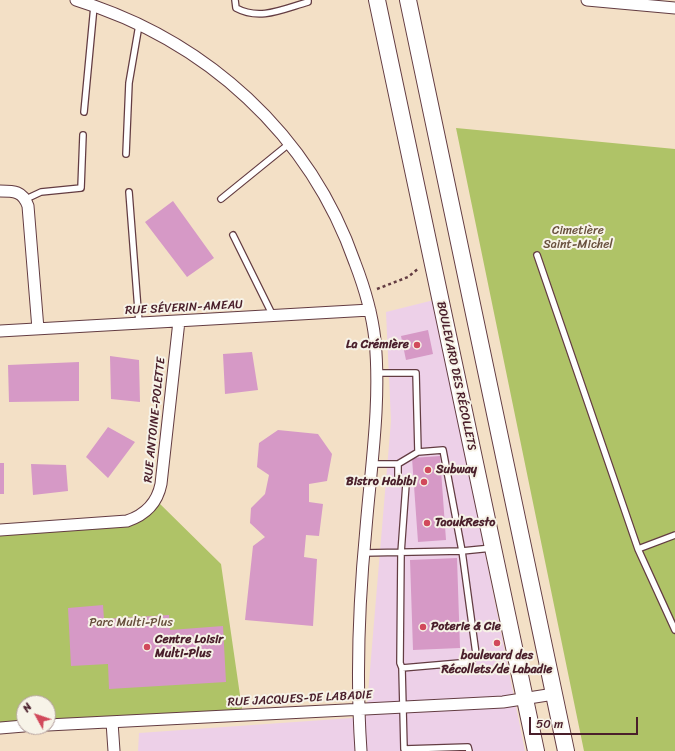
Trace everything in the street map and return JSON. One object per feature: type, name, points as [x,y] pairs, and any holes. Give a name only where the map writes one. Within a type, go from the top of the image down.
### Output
[{"type":"main road","name":"BOULEVARD DES RÉCOLLETS","points":[[377,0],[536,751]]},
{"type":"main road","points":[[408,0],[566,751]]},
{"type":"street","points":[[76,0],[139,25],[196,58],[223,77],[264,114],[290,143],[328,201],[347,241],[367,293],[375,341],[377,373],[372,464],[360,619],[361,751]]},
{"type":"street","points":[[587,0],[675,8]]},
{"type":"street","points":[[0,191],[17,191],[26,199],[38,329]]},
{"type":"street","name":"RUE SÉVERIN-AMEAU","points":[[0,331],[370,310]]},
{"type":"street","name":"RUE ANTOINE-POLETTE","points":[[0,530],[128,521],[141,515],[152,506],[160,492],[162,484],[179,321]]},
{"type":"street","name":"RUE JACQUES-DE LABADIE","points":[[56,725],[503,702],[554,694]]},
{"type":"street","points":[[112,722],[114,751]]},
{"type":"street","points":[[0,728],[16,727]]},
{"type":"lane","points":[[235,0],[236,8],[247,13],[260,15],[308,2],[308,0]]},
{"type":"lane","points":[[84,112],[94,6]]},
{"type":"lane","points":[[126,154],[129,83],[139,25]]},
{"type":"lane","points":[[26,199],[41,192],[81,188],[83,135]]},
{"type":"lane","points":[[221,199],[290,143]]},
{"type":"lane","points":[[129,192],[139,323]]},
{"type":"lane","points":[[233,235],[273,316]]},
{"type":"lane","points":[[537,255],[638,549],[675,630]]},
{"type":"lane","points":[[377,373],[416,373],[418,452]]},
{"type":"lane","points":[[372,464],[398,464],[418,452],[443,450],[462,551],[476,654],[471,662],[402,668]]},
{"type":"lane","points":[[398,464],[398,480],[406,484],[401,553],[400,663],[402,668],[404,749],[468,749]]},
{"type":"lane","points":[[638,549],[675,535]]},
{"type":"lane","points":[[364,553],[462,551],[492,548]]},
{"type":"path","points":[[367,293],[408,277],[432,261]]},
{"type":"shaded area","points":[[434,300],[525,751],[138,751],[139,733],[366,717],[391,421],[386,312]]},
{"type":"green space","name":"Cimetière Saint-Michel","points":[[456,128],[675,149],[675,751],[584,751]]},
{"type":"green space","name":"Parc Multi-Plus","points":[[157,501],[221,564],[243,716],[56,723],[56,695],[16,695],[16,724],[0,725],[0,532],[119,526]]},
{"type":"building","points":[[173,201],[214,258],[187,277],[145,222]]},
{"type":"building","points":[[428,330],[433,354],[406,360],[401,336]]},
{"type":"building","points":[[252,352],[258,390],[225,394],[223,354]]},
{"type":"building","points":[[110,356],[139,360],[140,402],[111,399]]},
{"type":"building","points":[[79,362],[79,401],[9,402],[8,365]]},
{"type":"building","points":[[108,427],[135,442],[108,478],[86,457]]},
{"type":"building","points":[[278,430],[318,434],[332,454],[327,481],[309,484],[309,502],[323,504],[319,536],[306,535],[304,557],[317,559],[313,626],[245,620],[253,546],[265,537],[250,523],[251,508],[265,494],[269,475],[257,467],[259,443]]},
{"type":"building","points":[[440,456],[446,540],[418,542],[412,458]]},
{"type":"building","points":[[0,463],[4,463],[4,494],[0,494]]},
{"type":"building","points":[[31,464],[66,465],[68,491],[33,495]]},
{"type":"building","points":[[457,558],[460,648],[413,650],[410,560]]},
{"type":"building","name":"Centre Loisir Multi-Plus","points":[[103,605],[104,619],[169,615],[170,630],[223,626],[226,682],[109,689],[108,664],[71,666],[68,608]]},
{"type":"place","name":"La Crémière","points":[[417,345]]},
{"type":"place","name":"Subway","points":[[428,470]]},
{"type":"place","name":"Bistro Habibi","points":[[424,482]]},
{"type":"place","name":"TaoukResto","points":[[427,523]]},
{"type":"place","name":"Poterie & Cie","points":[[423,627]]},
{"type":"place","name":"boulevard des Récollets/de Labadie","points":[[497,643]]},
{"type":"place","name":"Centre Loisir Multi-Plus","points":[[147,647]]}]
